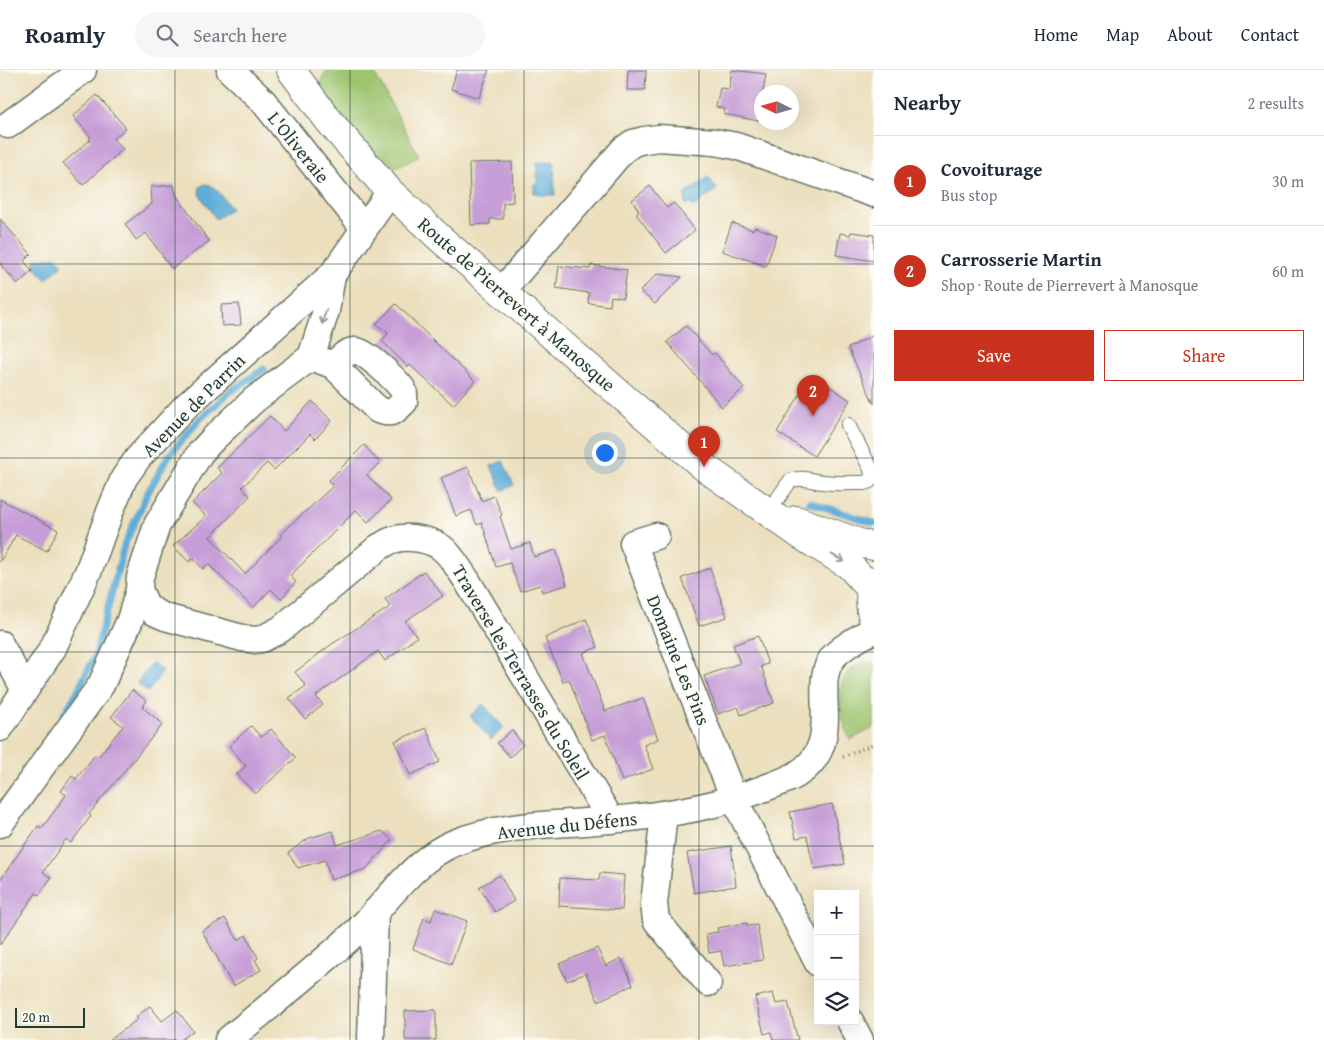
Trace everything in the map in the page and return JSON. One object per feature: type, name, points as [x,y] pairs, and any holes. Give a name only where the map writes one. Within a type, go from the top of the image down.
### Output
[{"type":"main road","name":"Route de Pierrevert à Manosque","points":[[291,70],[329,121],[390,192],[442,240],[704,467],[802,536],[850,565],[872,585]]},
{"type":"main road","name":"Route de Pierrevert à Manosque","points":[[769,511],[862,544],[874,546]]},
{"type":"main road","points":[[872,585],[870,602],[874,621]]},
{"type":"street","points":[[8,125],[83,70]]},
{"type":"street","name":"L'Oliveraie","points":[[230,70],[263,101],[364,228]]},
{"type":"street","points":[[502,291],[623,150],[633,143],[644,140],[659,138],[699,140],[736,146],[874,194]]},
{"type":"street","name":"Avenue de Parrin","points":[[0,728],[53,648],[88,572],[110,509],[124,478],[138,458],[185,406],[332,275],[390,192]]},
{"type":"street","points":[[322,361],[326,311],[332,275]]},
{"type":"street","points":[[0,824],[101,685],[130,620],[139,590],[140,576],[157,525],[200,453],[214,438],[254,400],[322,361],[354,350],[370,358],[402,388],[404,402],[395,411],[387,414],[378,410],[322,361]]},
{"type":"street","name":"Domaine Les Pins","points":[[656,536],[633,543],[734,799]]},
{"type":"street","name":"Traverse les Terrasses du Soleil","points":[[139,590],[146,605],[154,612],[242,638],[262,639],[281,629],[379,547],[393,540],[407,537],[430,542],[440,547],[449,555],[466,578],[611,820]]},
{"type":"street","name":"Avenue du Défens","points":[[228,1040],[349,938],[423,863],[434,854],[454,843],[515,827],[664,814],[734,799],[794,777],[813,760],[823,738],[825,726],[825,686],[830,663],[835,655],[874,630]]},
{"type":"street","points":[[0,644],[25,690]]},
{"type":"street","points":[[734,799],[814,955]]},
{"type":"street","points":[[664,814],[654,904],[656,920],[708,983]]},
{"type":"street","points":[[371,1040],[375,912]]},
{"type":"street","points":[[852,1025],[860,1040]]},
{"type":"lane","points":[[769,511],[790,481],[795,479],[804,478],[822,482],[864,483],[870,481],[872,476],[871,469],[848,425]]},
{"type":"path","points":[[836,760],[874,744]]},
{"type":"green space","points":[[327,70],[373,70],[419,156],[388,172],[319,94],[322,78]]},
{"type":"green space","points":[[865,661],[874,663],[874,728],[850,740],[840,705],[841,687],[843,679],[848,672]]},
{"type":"water","points":[[537,162],[554,162],[555,195],[538,195],[534,193],[534,184],[537,184]]},
{"type":"water","points":[[708,177],[717,189],[693,207],[691,204],[686,204],[684,195]]},
{"type":"water","points":[[205,184],[213,187],[231,209],[216,219],[199,194],[200,187]]},
{"type":"water","points":[[56,257],[63,264],[46,280],[34,266],[36,259]]},
{"type":"water","points":[[503,461],[514,485],[502,491],[491,466]]},
{"type":"water","points":[[152,663],[163,671],[148,692],[137,683]]},
{"type":"water","points":[[483,704],[504,728],[491,740],[470,716]]},
{"type":"building","points":[[457,70],[489,70],[479,98],[451,89]]},
{"type":"building","points":[[628,70],[646,70],[645,90],[627,90]]},
{"type":"building","points":[[732,70],[766,74],[764,85],[754,85],[754,120],[724,114],[725,109],[716,107],[720,88],[729,89]]},
{"type":"building","points":[[97,95],[126,128],[113,139],[123,149],[83,185],[63,163],[90,140],[91,137],[73,116]]},
{"type":"building","points":[[512,162],[513,202],[503,203],[503,219],[490,219],[490,224],[471,225],[469,163]]},
{"type":"building","points":[[174,185],[176,195],[209,241],[172,269],[146,233],[136,240],[125,224],[152,204],[151,187]]},
{"type":"building","points":[[650,186],[667,208],[674,203],[695,230],[666,253],[636,214],[639,211],[632,200]]},
{"type":"building","points":[[0,219],[31,254],[24,261],[32,271],[18,284],[0,264]]},
{"type":"building","points":[[732,223],[753,230],[755,227],[777,235],[766,266],[722,251]]},
{"type":"building","points":[[851,232],[874,235],[874,261],[836,255],[840,233],[850,235]]},
{"type":"building","points":[[591,265],[627,270],[623,298],[611,296],[610,306],[588,303],[589,293],[556,288],[559,266],[590,269]]},
{"type":"building","points":[[657,274],[682,277],[655,304],[640,291]]},
{"type":"building","points":[[239,304],[241,325],[222,326],[221,305]]},
{"type":"building","points":[[396,304],[475,381],[453,405],[410,365],[408,367],[382,341],[388,333],[376,324]]},
{"type":"building","points":[[686,326],[712,355],[715,353],[744,388],[722,407],[667,342]]},
{"type":"building","points":[[874,335],[874,404],[848,348]]},
{"type":"building","points":[[812,375],[850,400],[814,456],[777,432]]},
{"type":"building","points":[[312,401],[332,421],[315,439],[310,434],[274,470],[267,463],[242,487],[250,496],[210,537],[245,574],[282,536],[280,535],[333,486],[328,481],[364,445],[380,463],[367,475],[391,500],[368,522],[356,510],[290,576],[296,582],[281,599],[271,589],[253,608],[208,564],[203,569],[193,558],[189,562],[173,546],[206,516],[192,503],[222,473],[217,468],[270,416],[284,431]]},
{"type":"building","points":[[468,467],[482,501],[494,496],[502,515],[500,516],[511,549],[530,543],[534,557],[556,550],[567,585],[542,592],[540,585],[520,591],[510,563],[496,567],[482,523],[477,525],[471,510],[456,516],[441,478]]},
{"type":"building","points":[[0,499],[58,530],[47,551],[16,535],[0,562]]},
{"type":"building","points":[[710,568],[727,617],[699,626],[682,578]]},
{"type":"building","points":[[424,571],[443,596],[405,621],[417,637],[385,661],[378,651],[316,696],[323,705],[305,719],[289,698],[306,686],[295,672],[332,644],[390,607],[385,599]]},
{"type":"building","points":[[586,619],[598,647],[583,653],[605,711],[643,698],[658,739],[644,745],[653,769],[622,781],[605,735],[592,740],[569,679],[563,682],[545,638]]},
{"type":"building","points":[[758,636],[768,664],[761,666],[774,703],[741,715],[738,707],[718,714],[704,676],[740,663],[733,645]]},
{"type":"building","points":[[132,690],[147,701],[142,707],[163,724],[89,814],[91,816],[71,843],[66,839],[43,872],[51,878],[39,895],[36,893],[0,945],[0,880],[38,826],[42,828],[66,795],[61,791],[72,776],[76,779],[95,755],[98,757],[123,726],[111,717]]},
{"type":"building","points":[[251,726],[261,737],[271,729],[296,758],[255,794],[237,774],[246,766],[229,746]]},
{"type":"building","points":[[426,728],[440,762],[410,775],[395,741]]},
{"type":"building","points":[[512,730],[523,745],[510,757],[497,743]]},
{"type":"building","points":[[832,804],[845,864],[814,869],[807,836],[796,838],[790,812]]},
{"type":"building","points":[[333,831],[337,845],[382,831],[392,840],[366,869],[331,880],[325,860],[298,868],[288,853],[309,838]]},
{"type":"building","points":[[731,846],[736,886],[694,893],[687,853]]},
{"type":"building","points":[[600,873],[624,875],[622,910],[559,906],[560,878],[599,880]]},
{"type":"building","points":[[500,875],[514,901],[495,912],[479,887]]},
{"type":"building","points":[[435,909],[467,921],[451,964],[413,949],[424,918],[431,921]]},
{"type":"building","points":[[225,918],[238,940],[246,935],[258,958],[255,960],[261,970],[233,986],[202,931]]},
{"type":"building","points":[[747,923],[748,926],[757,925],[763,960],[724,966],[721,951],[709,953],[706,934],[718,932],[717,928]]},
{"type":"building","points":[[597,948],[606,966],[621,958],[633,985],[598,1001],[586,973],[567,981],[559,964]]},
{"type":"building","points":[[773,993],[776,1004],[788,1002],[798,1040],[773,1040],[771,1032],[764,1034],[755,997]]},
{"type":"building","points":[[150,1006],[162,1021],[177,1010],[193,1031],[181,1040],[110,1040],[138,1019],[136,1017]]},
{"type":"building","points":[[436,1010],[436,1040],[405,1040],[405,1011]]},
{"type":"waterway","points":[[63,716],[95,656],[124,546],[146,496],[168,457],[199,420],[231,391],[264,369]]},
{"type":"waterway","points":[[809,502],[874,523]]},
{"type":"place","name":"Carrosserie Martin","points":[[813,416]]},
{"type":"place","name":"Covoiturage","points":[[704,467]]}]
